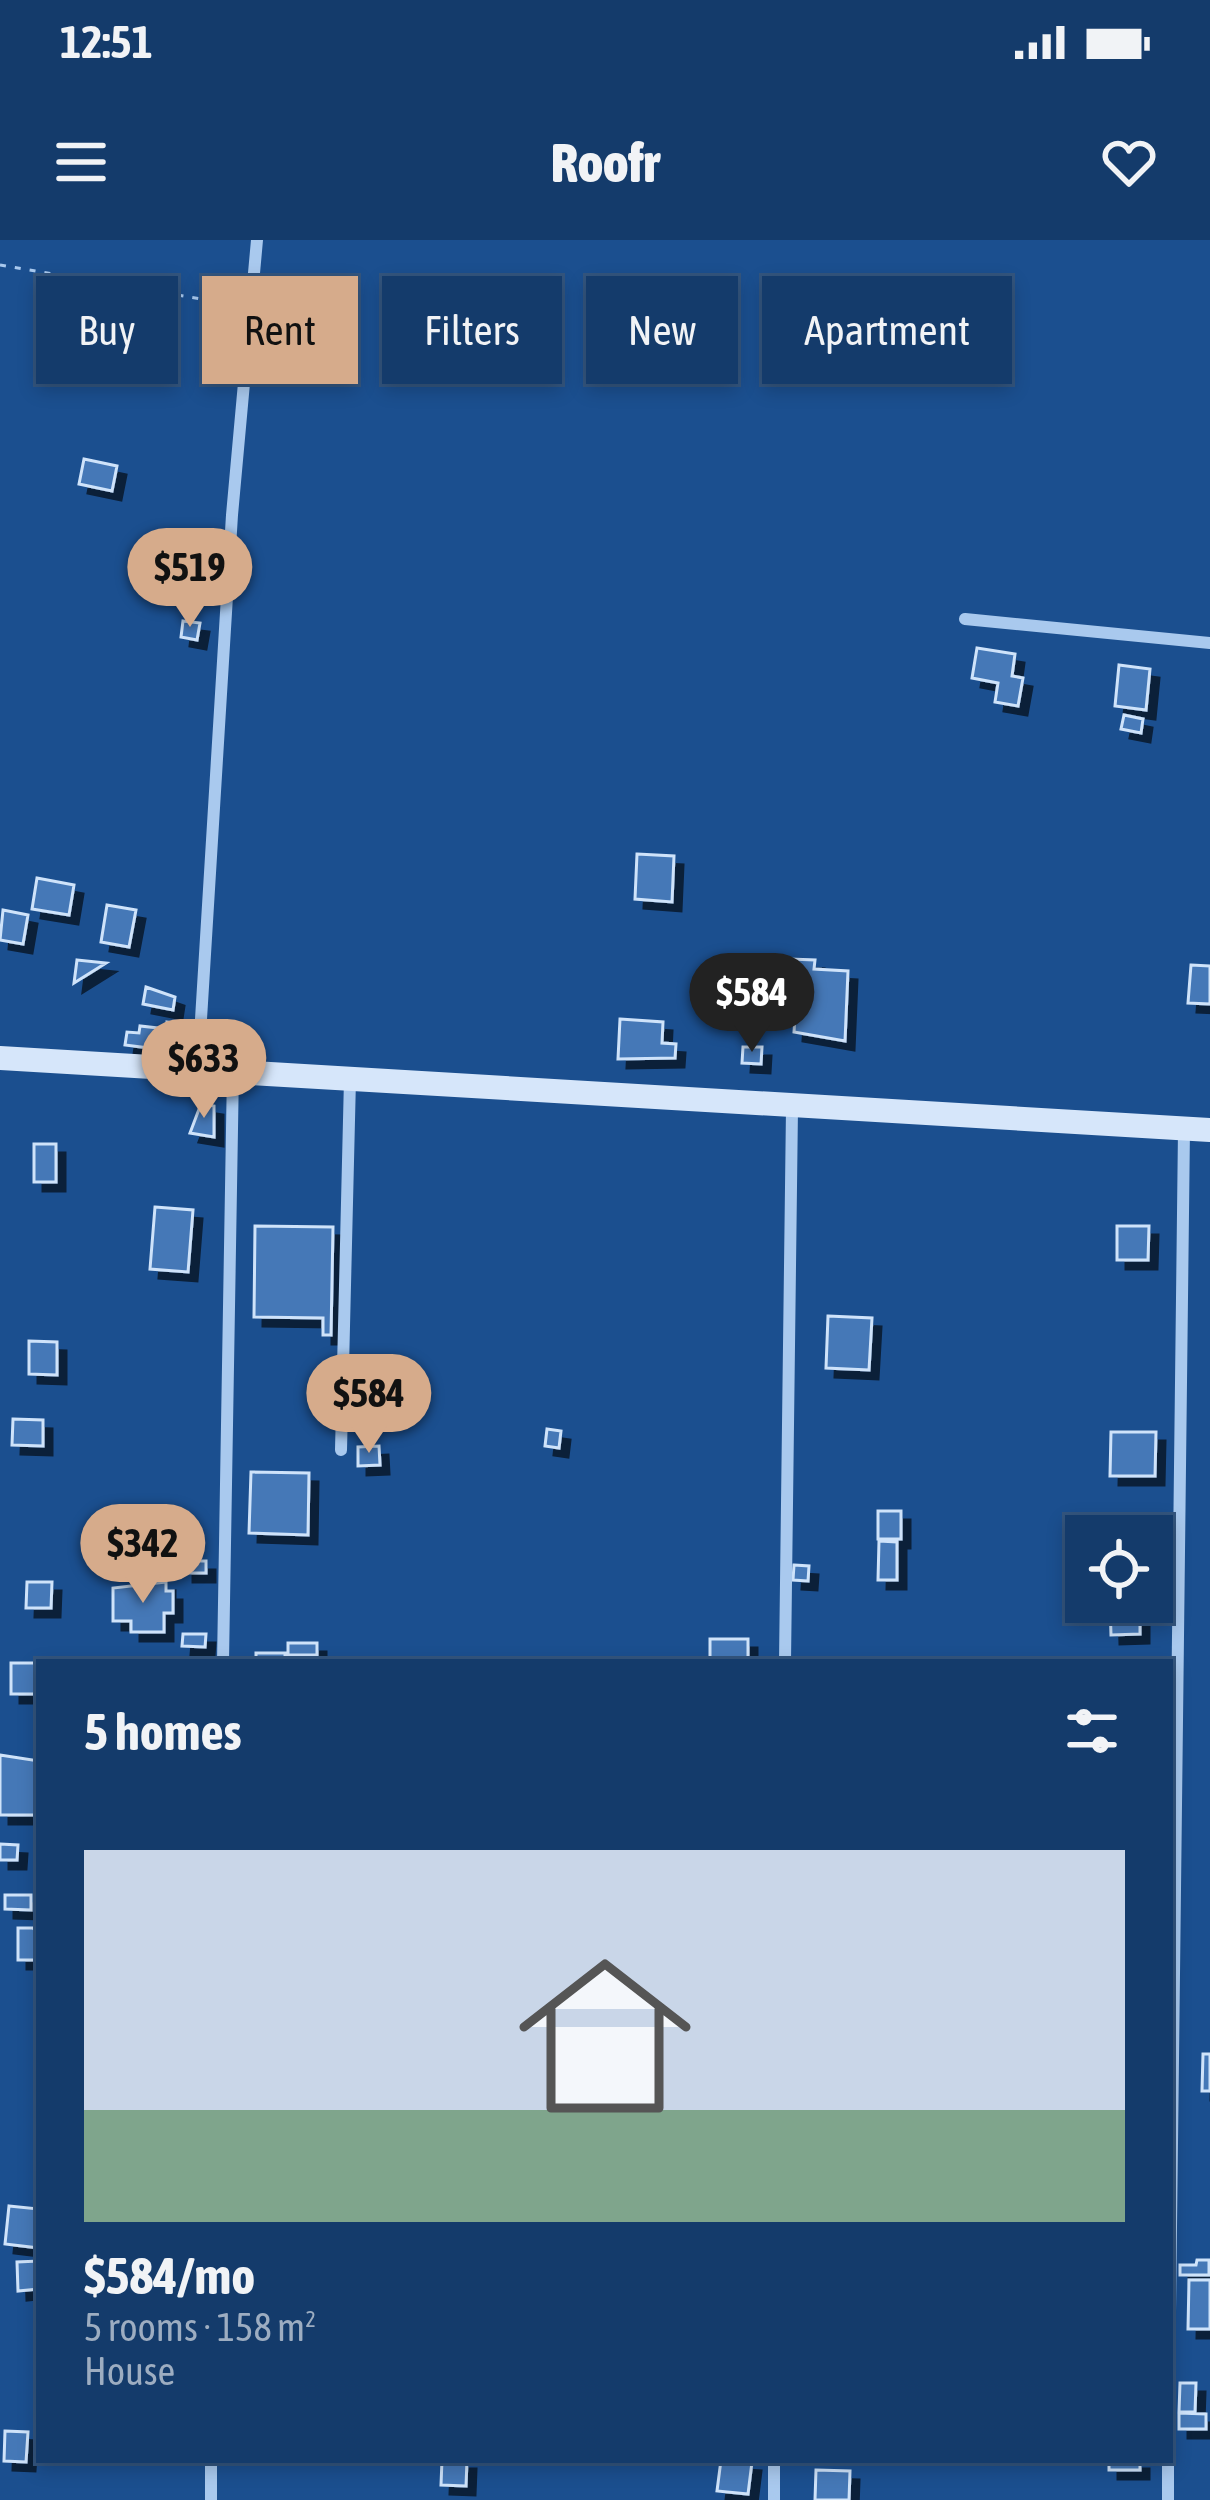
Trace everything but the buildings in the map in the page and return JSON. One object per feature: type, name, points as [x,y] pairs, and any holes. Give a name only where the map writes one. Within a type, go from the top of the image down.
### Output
[{"type":"street","points":[[254,276],[257,240]]},
{"type":"street","points":[[198,1068],[244,384]]},
{"type":"street","points":[[965,619],[1210,643]]},
{"type":"street","points":[[0,1058],[1197,1130],[1173,2181]]},
{"type":"street","points":[[223,1659],[233,1070]]},
{"type":"street","points":[[341,1450],[350,1076]]},
{"type":"street","points":[[784,1659],[792,1108]]},
{"type":"street","points":[[211,2500],[212,2463]]},
{"type":"street","points":[[774,2463],[774,2500]]},
{"type":"street","points":[[1168,2463],[1168,2500]]},
{"type":"path","points":[[0,265],[202,300]]}]
